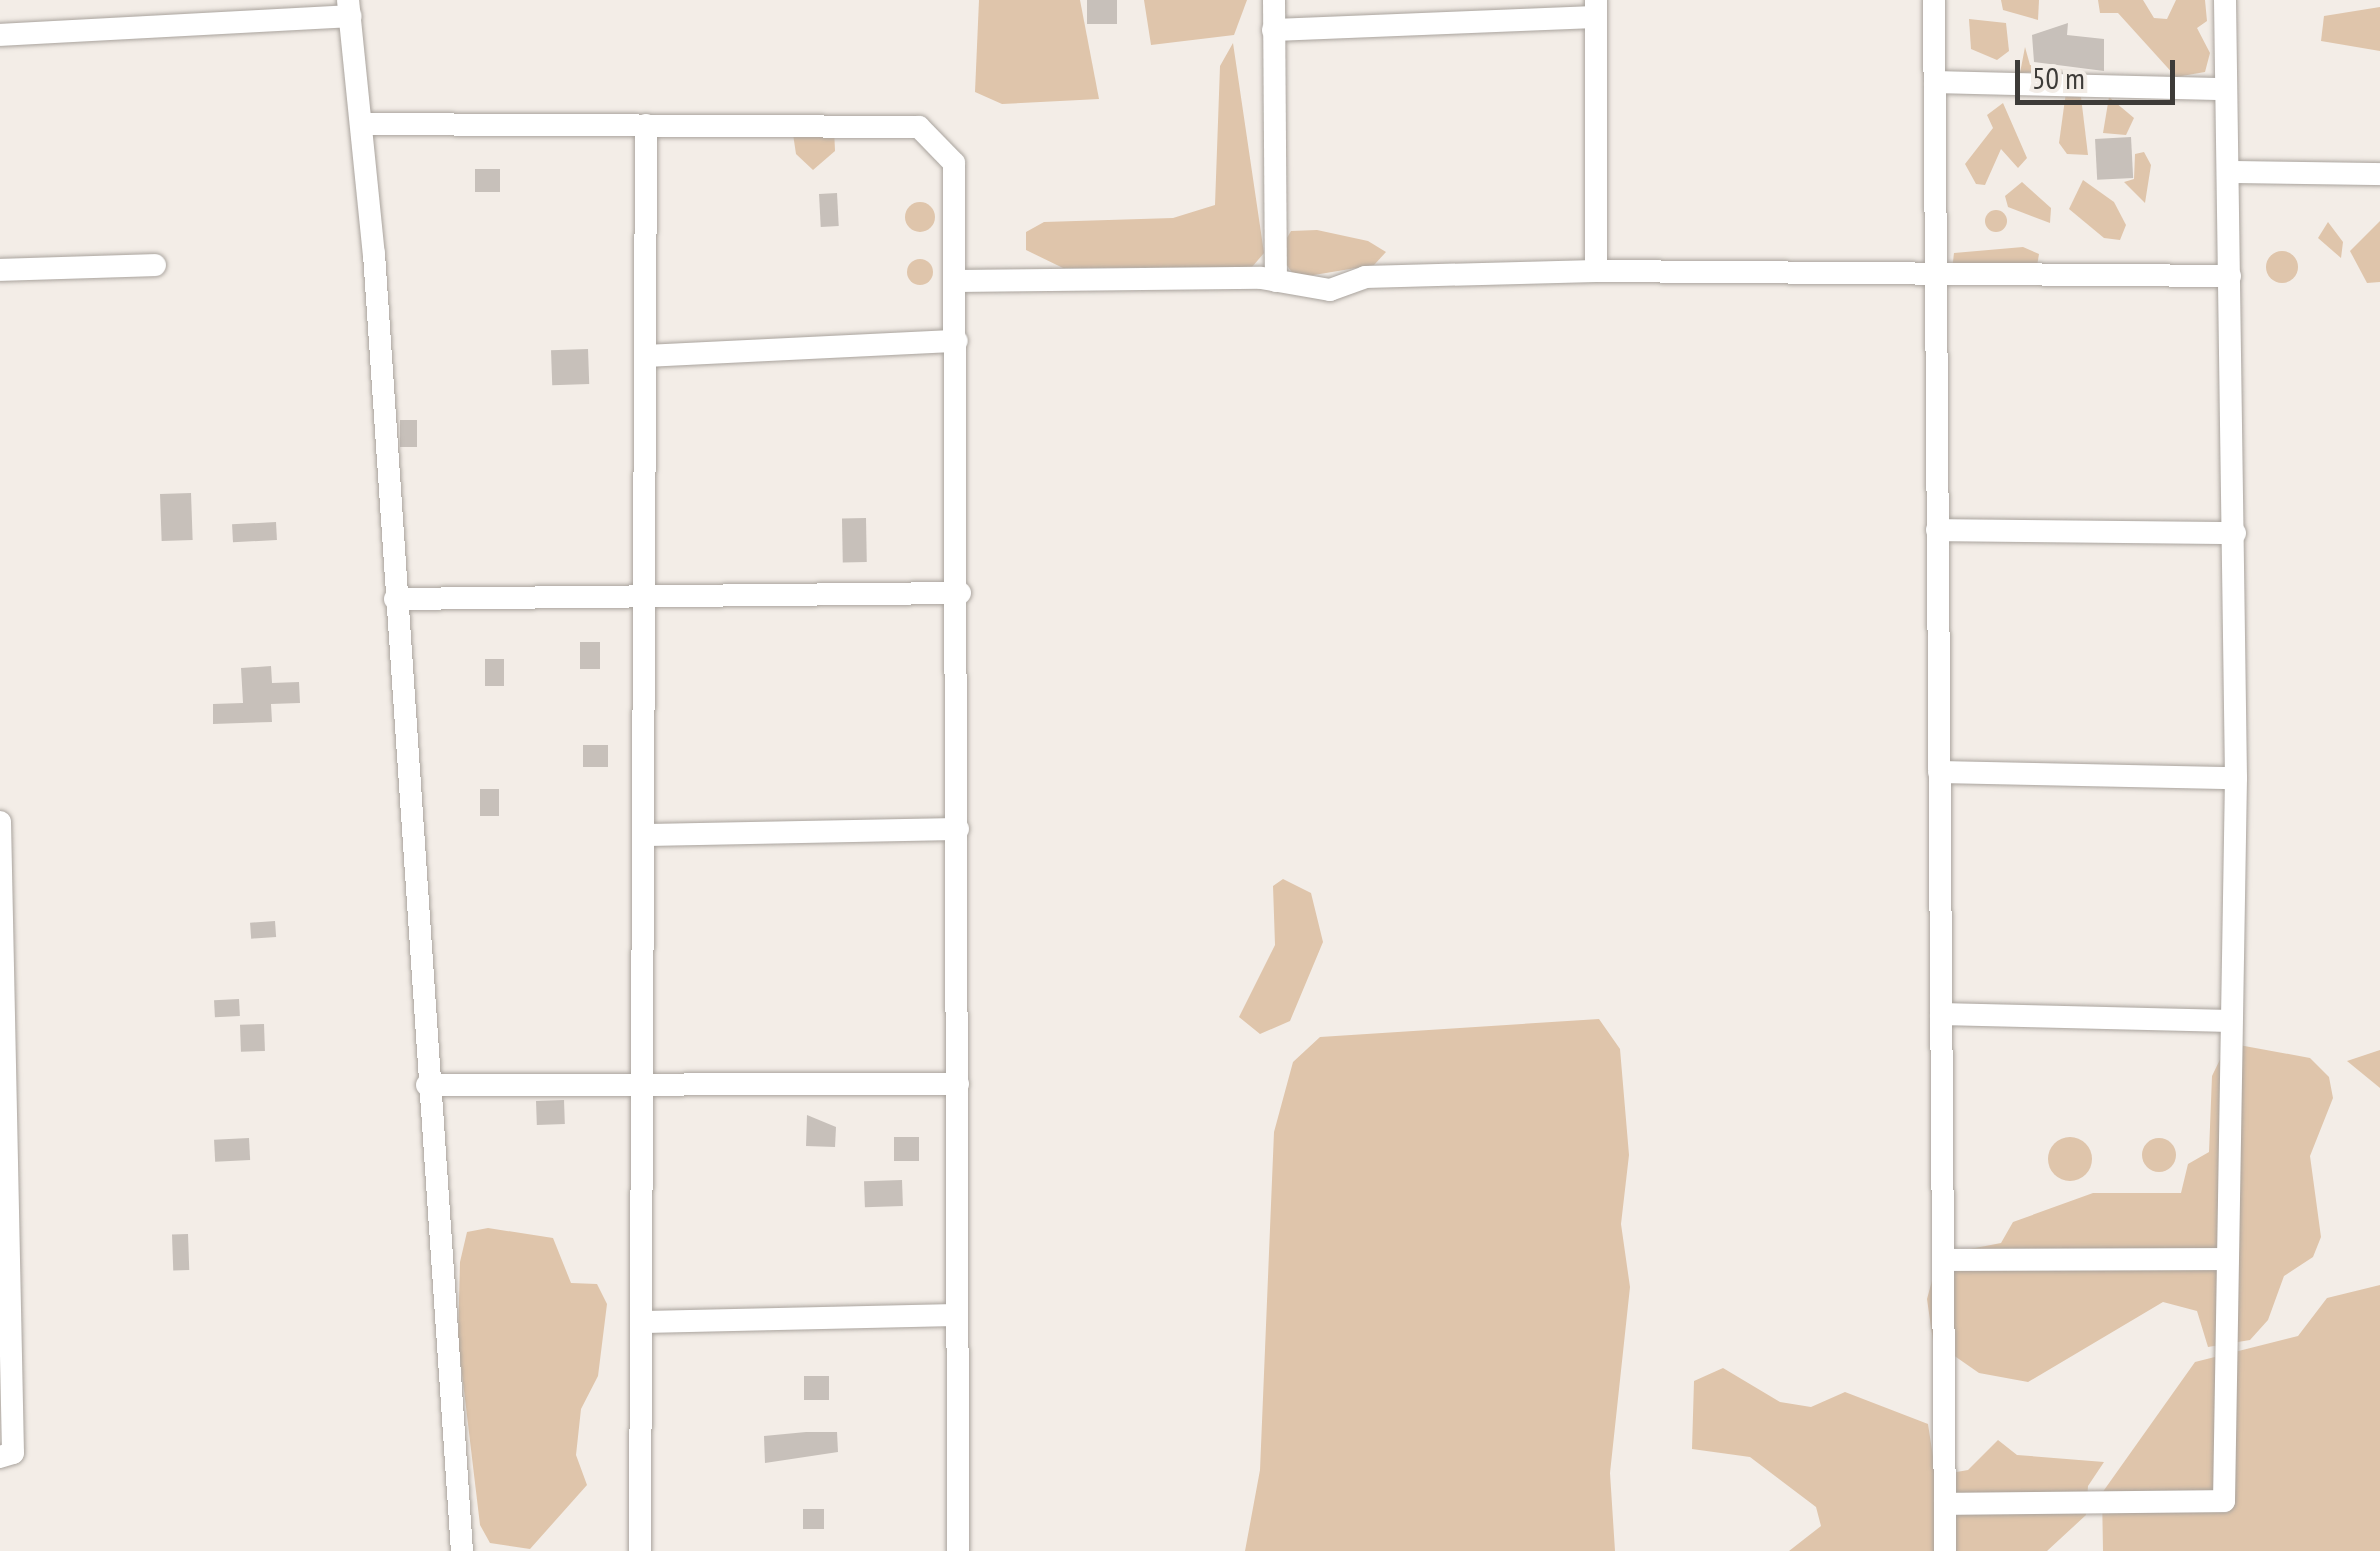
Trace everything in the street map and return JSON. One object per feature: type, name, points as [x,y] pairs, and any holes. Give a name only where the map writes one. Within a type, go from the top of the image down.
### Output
[{"type":"street","points":[[1274,0],[1276,281]]},
{"type":"street","points":[[1934,0],[1945,1551]]},
{"type":"street","points":[[1945,1504],[2222,1503],[2236,778],[2225,0]]},
{"type":"street","points":[[0,35],[349,8],[361,124],[462,1551]]},
{"type":"street","points":[[1272,30],[1596,8],[1596,271]]},
{"type":"street","points":[[1935,82],[2226,89]]},
{"type":"street","points":[[361,124],[646,125],[932,133],[954,163],[960,593],[958,1551]]},
{"type":"street","points":[[640,1551],[645,1322],[646,125]]},
{"type":"street","points":[[2228,172],[2380,174]]},
{"type":"street","points":[[0,270],[155,266]]},
{"type":"street","points":[[956,281],[1276,281],[1330,290],[1365,278],[1596,271],[1936,279],[2230,276]]},
{"type":"street","points":[[646,356],[957,342]]},
{"type":"street","points":[[1937,530],[2235,533]]},
{"type":"street","points":[[395,600],[960,593]]},
{"type":"street","points":[[1939,772],[2236,778]]},
{"type":"street","points":[[0,822],[4,1216],[14,1453],[0,1457]]},
{"type":"street","points":[[646,835],[958,829]]},
{"type":"street","points":[[1941,1014],[2230,1022]]},
{"type":"street","points":[[427,1084],[958,1084]]},
{"type":"street","points":[[1943,1260],[2224,1259]]},
{"type":"street","points":[[645,1322],[956,1315]]},
{"type":"shaded area","points":[[979,0],[1080,0],[1099,99],[1002,104],[975,92]]},
{"type":"shaded area","points":[[1144,0],[1247,0],[1234,35],[1151,45]]},
{"type":"shaded area","points":[[2001,0],[2039,0],[2038,20],[2003,10]]},
{"type":"shaded area","points":[[2098,0],[2143,0],[2154,18],[2167,19],[2176,0],[2205,0],[2207,21],[2197,28],[2210,53],[2205,72],[2176,77],[2118,13],[2100,13]]},
{"type":"shaded area","points":[[2380,7],[2380,51],[2321,41],[2324,16]]},
{"type":"shaded area","points":[[1969,19],[2006,23],[2009,51],[1997,60],[1971,49]]},
{"type":"shaded area","points":[[1233,43],[1264,253],[1252,267],[1063,268],[1026,250],[1026,232],[1044,222],[1173,218],[1215,205],[1220,66]]},
{"type":"shaded area","points":[[2025,47],[2030,65],[2063,70],[2020,73]]},
{"type":"shaded area","points":[[2066,92],[2081,97],[2088,155],[2067,154],[2059,143]]},
{"type":"shaded area","points":[[2109,97],[2134,118],[2126,135],[2103,133]]},
{"type":"shaded area","points":[[2003,103],[2027,158],[2018,168],[2001,149],[1985,185],[1976,184],[1965,164],[1993,128],[1987,115]]},
{"type":"shaded area","points":[[834,128],[835,151],[813,170],[796,154],[793,134]]},
{"type":"shaded area","points":[[2144,152],[2151,165],[2145,203],[2124,182],[2134,179],[2135,154]]},
{"type":"shaded area","points":[[2083,180],[2114,202],[2126,225],[2120,240],[2104,238],[2069,209]]},
{"type":"shaded area","points":[[2022,182],[2051,208],[2050,223],[2008,207],[2005,196]]},
{"type":"shaded area","points":[[920,202],[934,211],[935,217],[926,231],[920,232],[906,223],[905,217],[914,203]]},
{"type":"shaded area","points":[[1992,210],[2000,210],[2007,221],[2000,232],[1992,232],[1985,225],[1985,217]]},
{"type":"shaded area","points":[[2380,221],[2380,282],[2367,283],[2350,251]]},
{"type":"shaded area","points":[[2328,222],[2343,242],[2341,258],[2318,238]]},
{"type":"shaded area","points":[[1317,230],[1368,241],[1386,252],[1374,265],[1296,278],[1278,253],[1291,231]]},
{"type":"shaded area","points":[[2023,247],[2039,254],[2037,266],[1952,270],[1954,253]]},
{"type":"shaded area","points":[[2282,251],[2293,256],[2298,267],[2293,278],[2282,283],[2271,278],[2266,267],[2271,256]]},
{"type":"shaded area","points":[[920,259],[929,263],[933,272],[929,281],[920,285],[911,281],[907,272],[911,263]]},
{"type":"shaded area","points":[[1283,879],[1311,893],[1323,942],[1290,1021],[1260,1034],[1239,1017],[1275,945],[1273,886]]},
{"type":"shaded area","points":[[1599,1019],[1620,1049],[1629,1155],[1621,1224],[1630,1287],[1610,1473],[1615,1551],[1245,1551],[1260,1470],[1274,1132],[1293,1062],[1320,1037]]},
{"type":"shaded area","points":[[2228,1043],[2310,1058],[2329,1077],[2333,1098],[2310,1156],[2321,1237],[2313,1257],[2284,1276],[2268,1320],[2250,1340],[2208,1347],[2197,1311],[2163,1302],[2028,1382],[1979,1373],[1933,1341],[1927,1299],[1939,1255],[2001,1243],[2013,1222],[2093,1193],[2181,1193],[2188,1164],[2209,1152],[2212,1076]]},
{"type":"shaded area","points":[[2380,1050],[2380,1088],[2347,1061]]},
{"type":"shaded area","points":[[2070,1137],[2086,1143],[2092,1159],[2086,1175],[2070,1181],[2054,1175],[2048,1159],[2054,1143]]},
{"type":"shaded area","points":[[2159,1138],[2171,1143],[2176,1155],[2171,1167],[2159,1172],[2147,1167],[2142,1155],[2147,1143]]},
{"type":"shaded area","points":[[488,1228],[553,1238],[571,1283],[597,1284],[607,1304],[598,1376],[581,1409],[576,1455],[587,1485],[530,1549],[490,1543],[480,1525],[458,1340],[460,1262],[467,1232]]},
{"type":"shaded area","points":[[2380,1285],[2380,1551],[2103,1551],[2102,1493],[2195,1362],[2298,1336],[2327,1298]]},
{"type":"shaded area","points":[[1723,1368],[1780,1402],[1811,1407],[1845,1392],[1928,1424],[1934,1463],[1951,1473],[1968,1470],[1998,1440],[2017,1455],[2104,1462],[2088,1486],[2086,1515],[2047,1551],[1789,1551],[1821,1526],[1816,1507],[1750,1457],[1692,1449],[1694,1381]]},
{"type":"building","points":[[1087,0],[1117,0],[1117,24],[1087,24]]},
{"type":"building","points":[[2068,23],[2067,35],[2104,39],[2104,71],[2034,62],[2032,35]]},
{"type":"building","points":[[2131,137],[2133,178],[2097,180],[2095,139]]},
{"type":"building","points":[[475,169],[500,169],[500,192],[475,192]]},
{"type":"building","points":[[837,193],[839,226],[821,227],[819,194]]},
{"type":"building","points":[[588,349],[589,384],[552,385],[551,350]]},
{"type":"building","points":[[400,420],[417,420],[417,447],[400,447]]},
{"type":"building","points":[[191,493],[193,540],[162,541],[160,494]]},
{"type":"building","points":[[842,518],[866,518],[867,562],[843,562]]},
{"type":"building","points":[[276,522],[277,540],[233,542],[232,524]]},
{"type":"building","points":[[580,642],[600,642],[600,669],[580,669]]},
{"type":"building","points":[[485,659],[504,659],[504,686],[485,686]]},
{"type":"building","points":[[271,666],[272,683],[299,682],[300,703],[271,704],[272,722],[213,724],[213,704],[243,703],[241,668]]},
{"type":"building","points":[[583,745],[608,745],[608,767],[583,767]]},
{"type":"building","points":[[480,789],[499,789],[499,816],[480,816]]},
{"type":"building","points":[[275,921],[276,937],[251,939],[250,923]]},
{"type":"building","points":[[239,999],[240,1016],[215,1017],[214,1000]]},
{"type":"building","points":[[264,1024],[265,1051],[241,1052],[240,1025]]},
{"type":"building","points":[[564,1100],[565,1124],[537,1125],[536,1101]]},
{"type":"building","points":[[807,1115],[836,1127],[835,1147],[806,1146]]},
{"type":"building","points":[[894,1137],[919,1137],[919,1161],[894,1161]]},
{"type":"building","points":[[249,1138],[250,1160],[215,1162],[214,1140]]},
{"type":"building","points":[[902,1180],[903,1206],[865,1207],[864,1181]]},
{"type":"building","points":[[188,1234],[189,1270],[173,1271],[172,1235]]},
{"type":"building","points":[[804,1376],[829,1376],[829,1400],[804,1400]]},
{"type":"building","points":[[837,1432],[838,1452],[765,1463],[764,1436]]},
{"type":"building","points":[[803,1509],[824,1509],[824,1529],[803,1529]]}]
